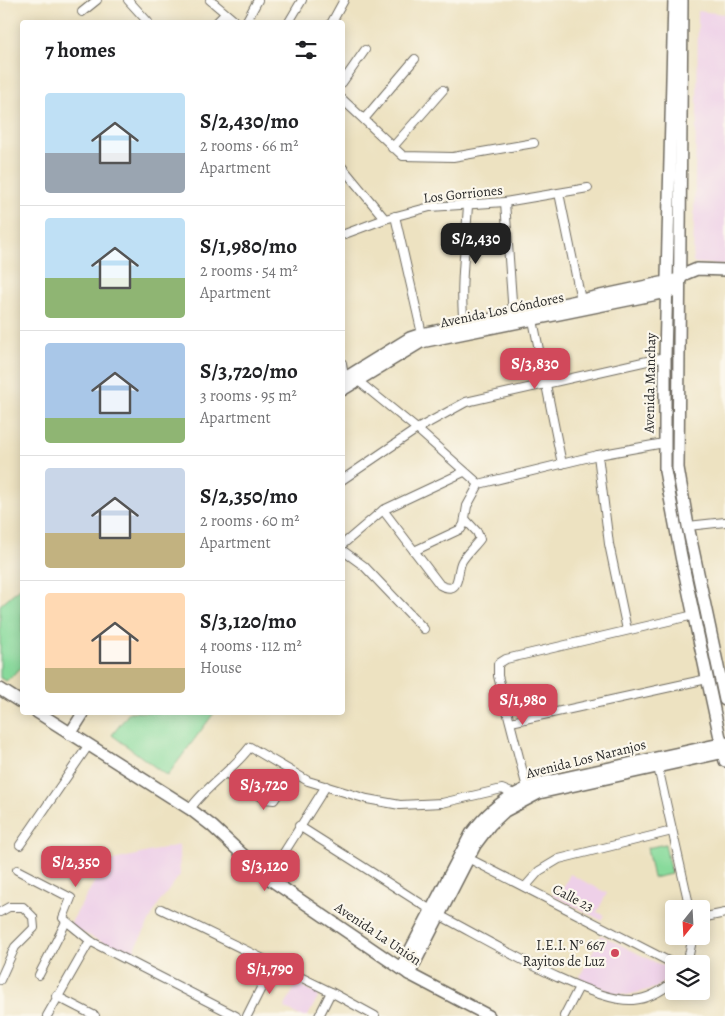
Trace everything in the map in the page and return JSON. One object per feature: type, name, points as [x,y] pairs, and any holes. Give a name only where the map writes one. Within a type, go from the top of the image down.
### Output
[{"type":"street","points":[[82,12],[97,0]]},
{"type":"street","points":[[128,0],[146,20]]},
{"type":"street","points":[[210,0],[233,20]]},
{"type":"street","points":[[247,20],[258,0]]},
{"type":"street","points":[[290,20],[302,0]]},
{"type":"street","points":[[333,20],[344,0]]},
{"type":"street","name":"Avenida Manchay","points":[[674,0],[676,22],[680,284],[677,454],[688,526],[725,700]]},
{"type":"street","name":"Avenida Manchay","points":[[682,0],[676,22],[664,443],[668,495],[724,750]]},
{"type":"street","points":[[219,20],[225,14]]},
{"type":"street","points":[[345,79],[365,50]]},
{"type":"street","points":[[365,118],[416,59]]},
{"type":"street","points":[[392,148],[443,90]]},
{"type":"street","points":[[345,101],[365,118],[392,148],[403,156],[423,158],[453,157],[534,143]]},
{"type":"street","points":[[345,171],[385,219]]},
{"type":"street","name":"Los Gorriones","points":[[345,234],[385,219],[430,207],[505,202],[588,188]]},
{"type":"street","points":[[559,193],[581,300]]},
{"type":"street","points":[[505,202],[512,315]]},
{"type":"street","points":[[464,325],[461,300],[464,286],[468,205]]},
{"type":"street","points":[[395,216],[422,334]]},
{"type":"street","name":"Avenida Los Cóndores","points":[[345,383],[357,380],[421,342],[532,315],[680,284],[685,274],[697,269],[725,270]]},
{"type":"street","name":"Avenida Los Cóndores","points":[[345,382],[410,338],[422,334],[512,315],[532,315],[581,300],[667,287]]},
{"type":"street","points":[[532,315],[562,464]]},
{"type":"street","points":[[345,478],[417,430],[466,402],[665,357]]},
{"type":"street","points":[[357,380],[478,484]]},
{"type":"street","points":[[478,484],[598,455],[664,443]]},
{"type":"street","points":[[598,455],[609,544],[627,630]]},
{"type":"street","points":[[345,542],[383,510],[464,472]]},
{"type":"street","points":[[414,550],[461,528],[478,484]]},
{"type":"street","points":[[383,510],[440,585],[451,587],[459,576],[460,563],[473,550],[480,539],[478,532],[465,519]]},
{"type":"street","points":[[688,526],[725,522]]},
{"type":"street","points":[[345,552],[364,566],[424,628]]},
{"type":"street","points":[[527,788],[498,676],[498,664],[502,661],[694,615]]},
{"type":"street","points":[[511,722],[707,679]]},
{"type":"street","points":[[0,689],[20,703]]},
{"type":"street","name":"Avenida La Unión","points":[[42,715],[190,809],[212,826],[268,878],[405,971],[473,1010],[489,1016]]},
{"type":"street","points":[[68,732],[74,715]]},
{"type":"street","points":[[68,732],[82,715]]},
{"type":"street","points":[[20,845],[88,746]]},
{"type":"street","points":[[190,809],[201,794],[212,787],[236,765],[250,747],[308,781],[367,799],[400,805],[442,804],[502,789],[514,794]]},
{"type":"street","name":"Avenida Los Naranjos","points":[[464,856],[490,825],[505,811],[521,801],[549,791],[724,750]]},
{"type":"street","name":"Avenida Los Naranjos","points":[[405,971],[483,819],[514,794],[546,782],[724,750]]},
{"type":"street","points":[[658,766],[688,900]]},
{"type":"street","points":[[226,773],[265,799],[274,800],[292,773]]},
{"type":"street","points":[[268,878],[299,826],[326,786]]},
{"type":"street","points":[[299,826],[435,913],[579,987],[617,999],[635,1000],[653,995],[665,987]]},
{"type":"street","points":[[525,887],[539,871],[559,858],[672,830]]},
{"type":"street","name":"Calle 23","points":[[464,856],[665,959]]},
{"type":"street","points":[[17,870],[71,898],[63,918],[92,942],[236,1016]]},
{"type":"street","points":[[0,912],[9,907],[22,908],[33,918],[35,923],[34,928],[16,947],[0,980]]},
{"type":"street","points":[[161,909],[331,992],[375,1016]]},
{"type":"street","points":[[710,916],[725,913]]},
{"type":"street","points":[[39,975],[66,922]]},
{"type":"street","points":[[47,1016],[56,996],[88,944],[92,942]]},
{"type":"street","points":[[247,1016],[273,964]]},
{"type":"street","points":[[564,1016],[579,987]]},
{"type":"street","points":[[319,1016],[331,992]]},
{"type":"street","points":[[56,996],[95,1016]]},
{"type":"street","points":[[462,1016],[473,1010]]},
{"type":"shaded area","points":[[698,11],[725,14],[725,265],[693,263],[696,126],[698,124]]},
{"type":"shaded area","points":[[179,845],[180,875],[159,903],[131,956],[69,926],[100,872],[114,860]]},
{"type":"shaded area","points":[[570,874],[607,893],[597,912],[604,915],[601,920],[552,895],[555,889],[561,892]]},
{"type":"shaded area","name":"I.E.I. N° 667 Rayitos de Luz","points":[[601,935],[665,967],[665,979],[656,988],[627,995],[613,993],[579,978]]},
{"type":"shaded area","points":[[297,983],[319,995],[308,1016],[300,1016],[284,1008]]},
{"type":"green space","points":[[20,588],[20,669],[6,681],[0,678],[0,605]]},
{"type":"green space","points":[[127,715],[213,715],[167,776],[112,735]]},
{"type":"green space","points":[[665,844],[671,874],[653,878],[647,848]]},
{"type":"place","name":"I.E.I. N° 667 Rayitos de Luz","points":[[615,953]]}]
